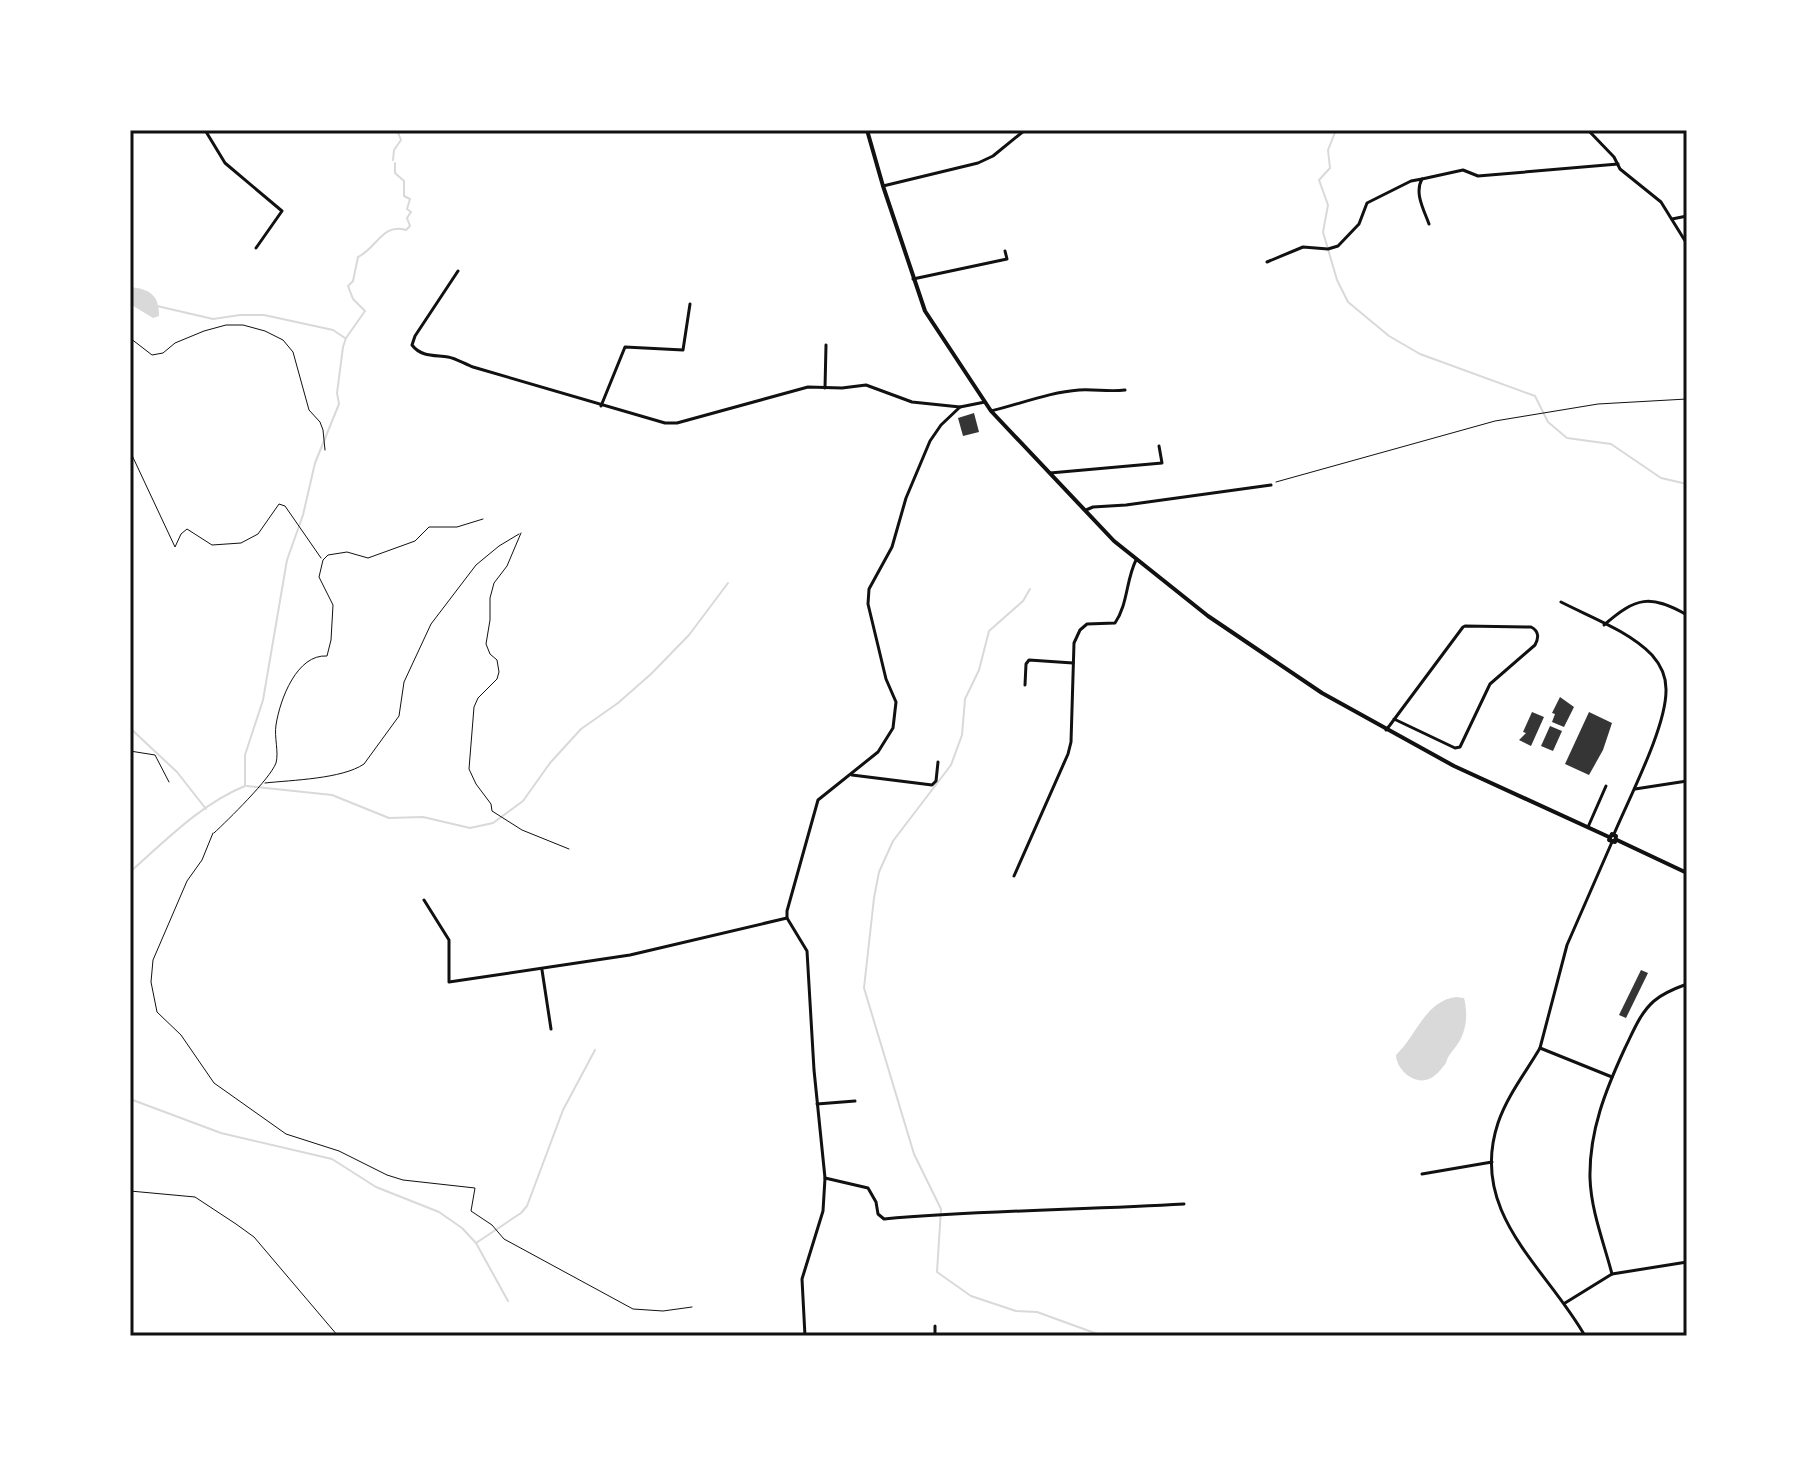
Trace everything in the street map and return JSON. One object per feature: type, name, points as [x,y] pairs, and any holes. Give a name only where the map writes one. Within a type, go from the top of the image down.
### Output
[{"type":"main road","points":[[867,130],[925,311],[991,411],[1136,560],[1261,654],[1386,730],[1454,766],[1687,873]]},
{"type":"street","points":[[205,130],[225,163],[282,211],[256,248]]},
{"type":"street","points":[[883,186],[978,163],[993,156],[1025,130]]},
{"type":"street","points":[[1588,130],[1620,169],[1661,202],[1687,244]]},
{"type":"street","points":[[1267,262],[1303,247],[1328,249],[1338,246],[1359,224],[1367,203],[1411,181],[1463,170],[1478,176],[1618,164]]},
{"type":"street","points":[[1422,179],[1418,186],[1419,196],[1429,224]]},
{"type":"street","points":[[1672,219],[1687,216]]},
{"type":"street","points":[[913,279],[1007,259],[1005,251]]},
{"type":"street","points":[[458,271],[412,341],[413,348],[665,423],[677,423],[808,387],[866,385],[912,402],[960,407],[985,402]]},
{"type":"street","points":[[601,406],[625,347],[683,350],[690,304]]},
{"type":"street","points":[[825,388],[826,345]]},
{"type":"street","points":[[991,411],[1073,391],[1125,390]]},
{"type":"street","points":[[805,1336],[802,1279],[823,1211],[825,1178],[807,951],[787,918],[790,897],[818,800],[878,752],[889,737],[896,710],[868,604],[869,589],[892,547],[906,498],[930,441],[960,407]]},
{"type":"street","points":[[1050,473],[1162,463],[1159,446]]},
{"type":"street","points":[[1086,510],[1271,485]]},
{"type":"street","points":[[1014,876],[1068,754],[1074,643],[1087,624],[1115,623],[1121,613],[1136,560]]},
{"type":"street","points":[[1604,625],[1623,608],[1644,601],[1660,602],[1687,615]]},
{"type":"street","points":[[1561,602],[1619,633],[1653,657],[1662,670],[1666,686],[1662,714],[1635,789],[1567,945],[1540,1048],[1507,1101],[1498,1124],[1492,1162],[1498,1204],[1507,1225],[1565,1303],[1585,1336]]},
{"type":"street","points":[[1386,730],[1394,719],[1463,627],[1531,627],[1536,630],[1538,638],[1535,645],[1490,684],[1461,746],[1455,748],[1394,719]]},
{"type":"street","points":[[1025,685],[1029,660],[1073,663]]},
{"type":"street","points":[[852,775],[932,785],[936,781],[938,762]]},
{"type":"street","points":[[1635,789],[1687,781]]},
{"type":"street","points":[[1588,827],[1606,786]]},
{"type":"street","points":[[424,900],[449,940],[449,982],[671,947],[787,918]]},
{"type":"street","points":[[542,968],[551,1029]]},
{"type":"street","points":[[1612,1274],[1594,1208],[1590,1161],[1597,1118],[1612,1077],[1643,1015],[1653,1002],[1687,984]]},
{"type":"street","points":[[1540,1048],[1612,1077]]},
{"type":"street","points":[[817,1104],[855,1101]]},
{"type":"street","points":[[1422,1174],[1492,1162]]},
{"type":"street","points":[[825,1178],[868,1188],[876,1202],[878,1214],[884,1219],[1184,1204]]},
{"type":"street","points":[[1565,1303],[1612,1274],[1687,1262]]},
{"type":"street","points":[[935,1326],[935,1336]]},
{"type":"street","points":[[1650,1336],[1660,1336]]},
{"type":"lane","points":[[130,1191],[195,1197],[246,1232],[338,1336]]},
{"type":"path","points":[[130,338],[152,355],[163,353],[175,343],[216,326],[243,325],[274,335],[289,345],[293,352],[305,399],[323,430],[325,450]]},
{"type":"path","points":[[1271,485],[1495,421],[1598,404],[1687,399]]},
{"type":"path","points":[[130,451],[175,547],[187,529],[212,545],[241,543],[258,534],[279,504],[285,506],[323,560]]},
{"type":"path","points":[[483,519],[457,527],[429,527],[415,541],[368,558],[347,552],[328,555],[323,560],[319,577],[333,605],[327,656],[312,657],[296,676],[283,701],[276,726],[276,761],[262,784],[213,833],[202,860],[187,881],[157,948],[150,971],[152,996],[157,1012],[181,1035],[214,1083],[286,1134],[339,1151],[403,1180],[475,1188],[471,1211],[492,1225],[504,1239],[619,1303],[647,1311],[692,1307]]},
{"type":"path","points":[[262,784],[337,773],[364,764],[399,716],[404,682],[431,624],[476,565],[521,533],[507,566],[492,589],[486,644],[497,660],[499,672],[497,679],[478,698],[474,707],[469,769],[495,814],[540,839],[569,849]]},
{"type":"path","points":[[130,751],[155,755],[169,782]]},
{"type":"shaded area","points":[[130,287],[152,294],[159,316],[153,318],[130,304]]},
{"type":"shaded area","points":[[1456,997],[1464,998],[1466,1010],[1465,1028],[1460,1040],[1435,1075],[1425,1080],[1413,1078],[1399,1066],[1396,1055],[1436,1005]]},
{"type":"building","points":[[974,413],[979,432],[963,436],[958,418]]},
{"type":"building","points":[[1560,697],[1574,707],[1564,727],[1552,722],[1555,714],[1552,713]]},
{"type":"building","points":[[1532,712],[1544,717],[1531,746],[1519,740],[1526,733],[1523,732]]},
{"type":"building","points":[[1589,712],[1612,723],[1603,750],[1589,775],[1565,764]]},
{"type":"building","points":[[1550,726],[1562,731],[1553,751],[1541,746]]},
{"type":"building","points":[[1641,970],[1648,973],[1626,1018],[1619,1015]]},
{"type":"waterway","points":[[393,160],[394,150],[401,140],[397,130]]},
{"type":"waterway","points":[[1336,130],[1328,150],[1330,168],[1319,180],[1328,205],[1323,232],[1337,280],[1348,302],[1389,336],[1420,354],[1535,396],[1548,422],[1567,438],[1611,444],[1661,478],[1687,484]]},
{"type":"waterway","points":[[130,872],[199,813],[245,786],[245,755],[263,700],[287,560],[303,515],[315,463],[339,404],[337,393],[343,347],[365,311],[353,299],[348,286],[353,281],[358,257],[385,233],[406,230],[410,226],[407,218],[411,212],[407,209],[410,199],[404,196],[404,181],[395,173],[395,163]]},
{"type":"waterway","points":[[157,306],[213,319],[264,315],[333,330],[345,338]]},
{"type":"waterway","points":[[247,786],[332,795],[389,818],[423,817],[470,828],[493,823],[523,801],[550,763],[581,729],[618,703],[651,674],[689,635],[728,583]]},
{"type":"waterway","points":[[1030,589],[1023,601],[989,631],[979,670],[965,699],[962,735],[951,765],[893,841],[879,872],[864,988],[914,1154],[941,1209],[937,1272],[971,1296],[1016,1311],[1037,1312],[1103,1336]]},
{"type":"waterway","points":[[130,728],[177,772],[206,809]]},
{"type":"waterway","points":[[130,1099],[221,1133],[332,1159],[376,1187],[439,1212],[462,1228],[476,1243],[527,1206],[563,1110],[595,1050]]},
{"type":"waterway","points":[[476,1243],[508,1301]]}]
